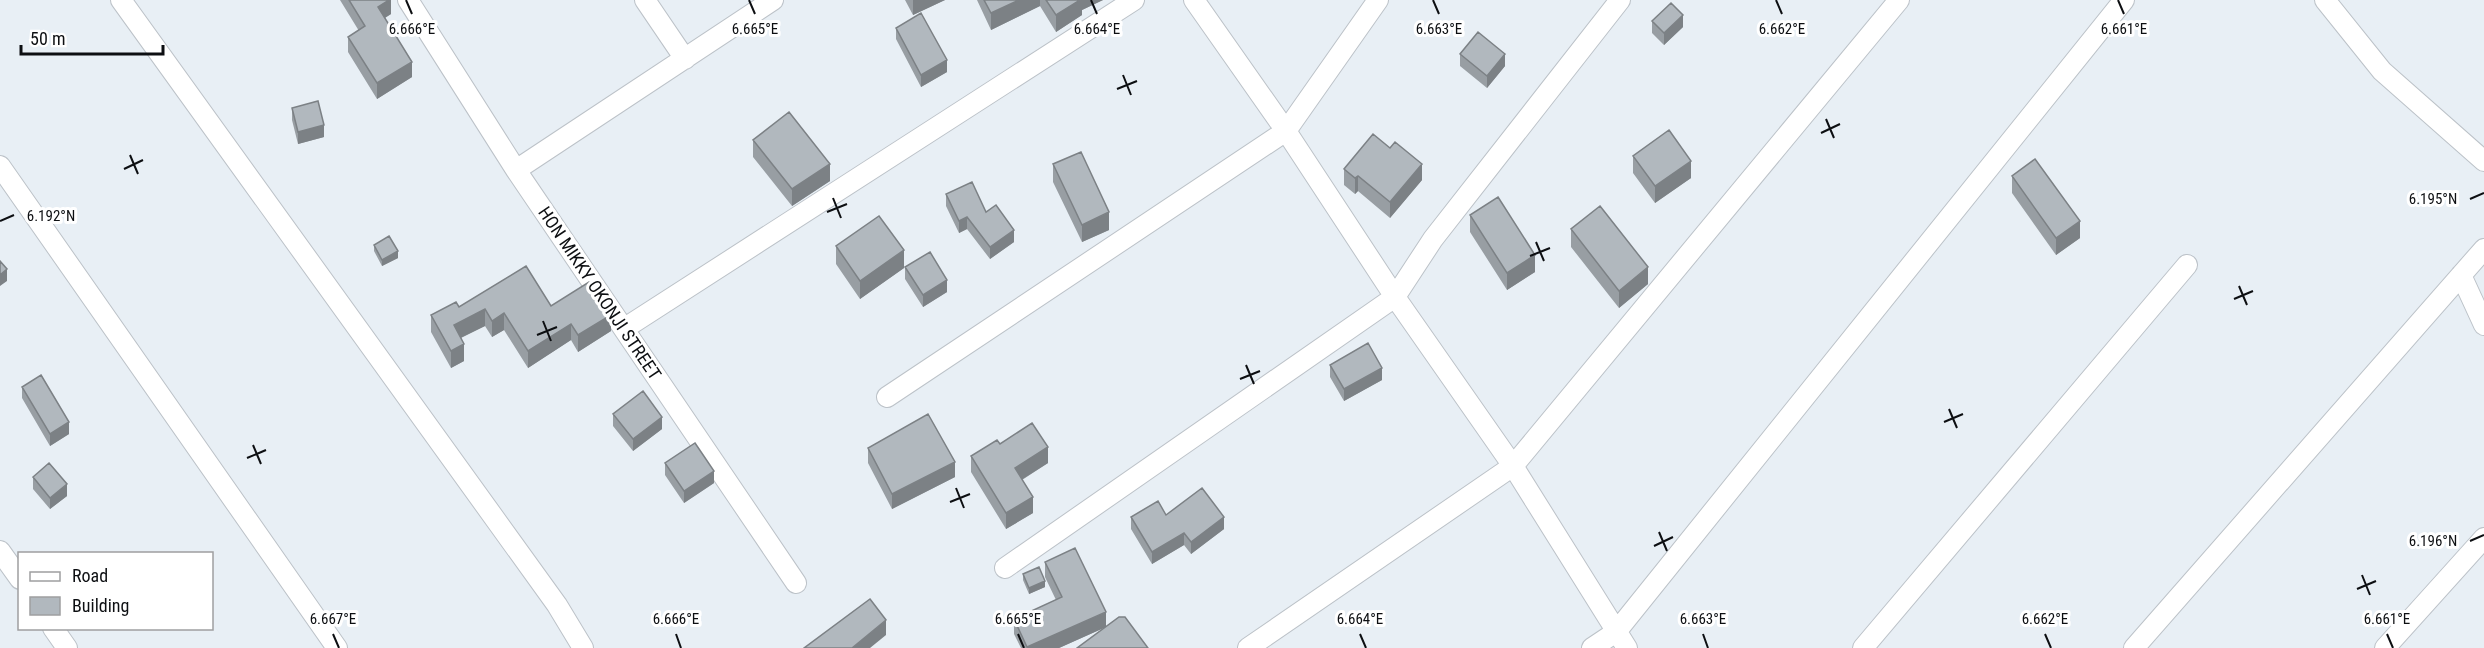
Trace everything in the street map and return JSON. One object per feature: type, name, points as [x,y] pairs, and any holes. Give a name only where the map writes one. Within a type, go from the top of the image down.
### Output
[{"type":"street","points":[[121,0],[556,605],[583,648]]},
{"type":"street","name":"HON MIKKY OKONJI STREET","points":[[408,0],[516,170],[796,583]]},
{"type":"street","points":[[645,0],[685,59]]},
{"type":"street","points":[[516,170],[773,0]]},
{"type":"street","points":[[625,328],[1134,0]]},
{"type":"street","points":[[1194,0],[1287,131],[1395,297],[1513,466],[1621,640]]},
{"type":"street","points":[[887,397],[1287,131],[1378,0]]},
{"type":"street","points":[[1005,567],[1395,297],[1433,239],[1619,0]]},
{"type":"street","points":[[1248,648],[1513,466],[1899,0]]},
{"type":"street","points":[[1592,648],[1621,640],[2124,0]]},
{"type":"street","points":[[2325,0],[2382,71],[2484,161]]},
{"type":"street","points":[[0,166],[337,648]]},
{"type":"street","points":[[2134,648],[2484,249]]},
{"type":"street","points":[[1863,648],[2187,265]]},
{"type":"street","points":[[2461,275],[2484,325]]},
{"type":"street","points":[[2385,648],[2484,538]]},
{"type":"street","points":[[0,551],[18,576]]},
{"type":"street","points":[[55,630],[67,648]]},
{"type":"building","points":[[349,0],[389,0],[378,7],[412,62],[377,83],[348,37],[365,26]]},
{"type":"building","points":[[984,0],[1019,0],[991,13]]},
{"type":"building","points":[[1046,0],[1080,0],[1056,15]]},
{"type":"building","points":[[1671,3],[1683,15],[1664,33],[1652,21]]},
{"type":"building","points":[[921,13],[947,60],[921,75],[896,28]]},
{"type":"building","points":[[1478,32],[1505,54],[1487,76],[1460,54]]},
{"type":"building","points":[[318,101],[324,125],[298,132],[292,108]]},
{"type":"building","points":[[789,112],[830,164],[792,189],[753,140]]},
{"type":"building","points":[[1669,130],[1691,161],[1655,186],[1633,156]]},
{"type":"building","points":[[1373,134],[1390,148],[1395,142],[1422,164],[1390,202],[1358,176],[1355,178],[1344,169]]},
{"type":"building","points":[[1081,152],[1109,212],[1082,225],[1053,164]]},
{"type":"building","points":[[2035,159],[2080,221],[2056,238],[2012,176]]},
{"type":"building","points":[[972,182],[986,212],[996,205],[1014,230],[990,247],[967,217],[959,221],[946,194]]},
{"type":"building","points":[[1498,197],[1535,255],[1507,273],[1470,215]]},
{"type":"building","points":[[1600,206],[1648,267],[1619,291],[1571,229]]},
{"type":"building","points":[[879,216],[904,250],[860,281],[836,246]]},
{"type":"building","points":[[389,236],[398,251],[382,260],[374,245]]},
{"type":"building","points":[[930,252],[947,280],[923,295],[905,267]]},
{"type":"building","points":[[0,261],[7,269],[0,275]]},
{"type":"building","points":[[526,266],[551,306],[589,282],[611,315],[578,335],[571,324],[528,351],[504,313],[492,321],[485,309],[454,325],[464,344],[451,351],[431,315],[456,302],[459,307]]},
{"type":"building","points":[[1368,343],[1382,368],[1344,389],[1330,365]]},
{"type":"building","points":[[41,375],[69,422],[50,434],[22,387]]},
{"type":"building","points":[[643,391],[662,417],[633,439],[613,414]]},
{"type":"building","points":[[928,414],[955,462],[892,494],[868,448]]},
{"type":"building","points":[[1032,423],[1048,447],[1015,468],[1033,497],[1006,513],[971,456],[997,440],[1000,444]]},
{"type":"building","points":[[695,443],[714,471],[684,491],[665,463]]},
{"type":"building","points":[[49,463],[67,484],[50,498],[33,477]]},
{"type":"building","points":[[1202,488],[1224,517],[1191,542],[1184,533],[1152,552],[1131,517],[1158,501],[1166,515]]},
{"type":"building","points":[[1075,548],[1106,612],[1027,647],[1014,619],[1062,597],[1045,562]]},
{"type":"building","points":[[1039,567],[1045,581],[1029,588],[1023,574]]},
{"type":"building","points":[[870,599],[886,620],[852,648],[804,648]]},
{"type":"building","points":[[1119,617],[1125,617],[1148,648],[1077,648]]}]
